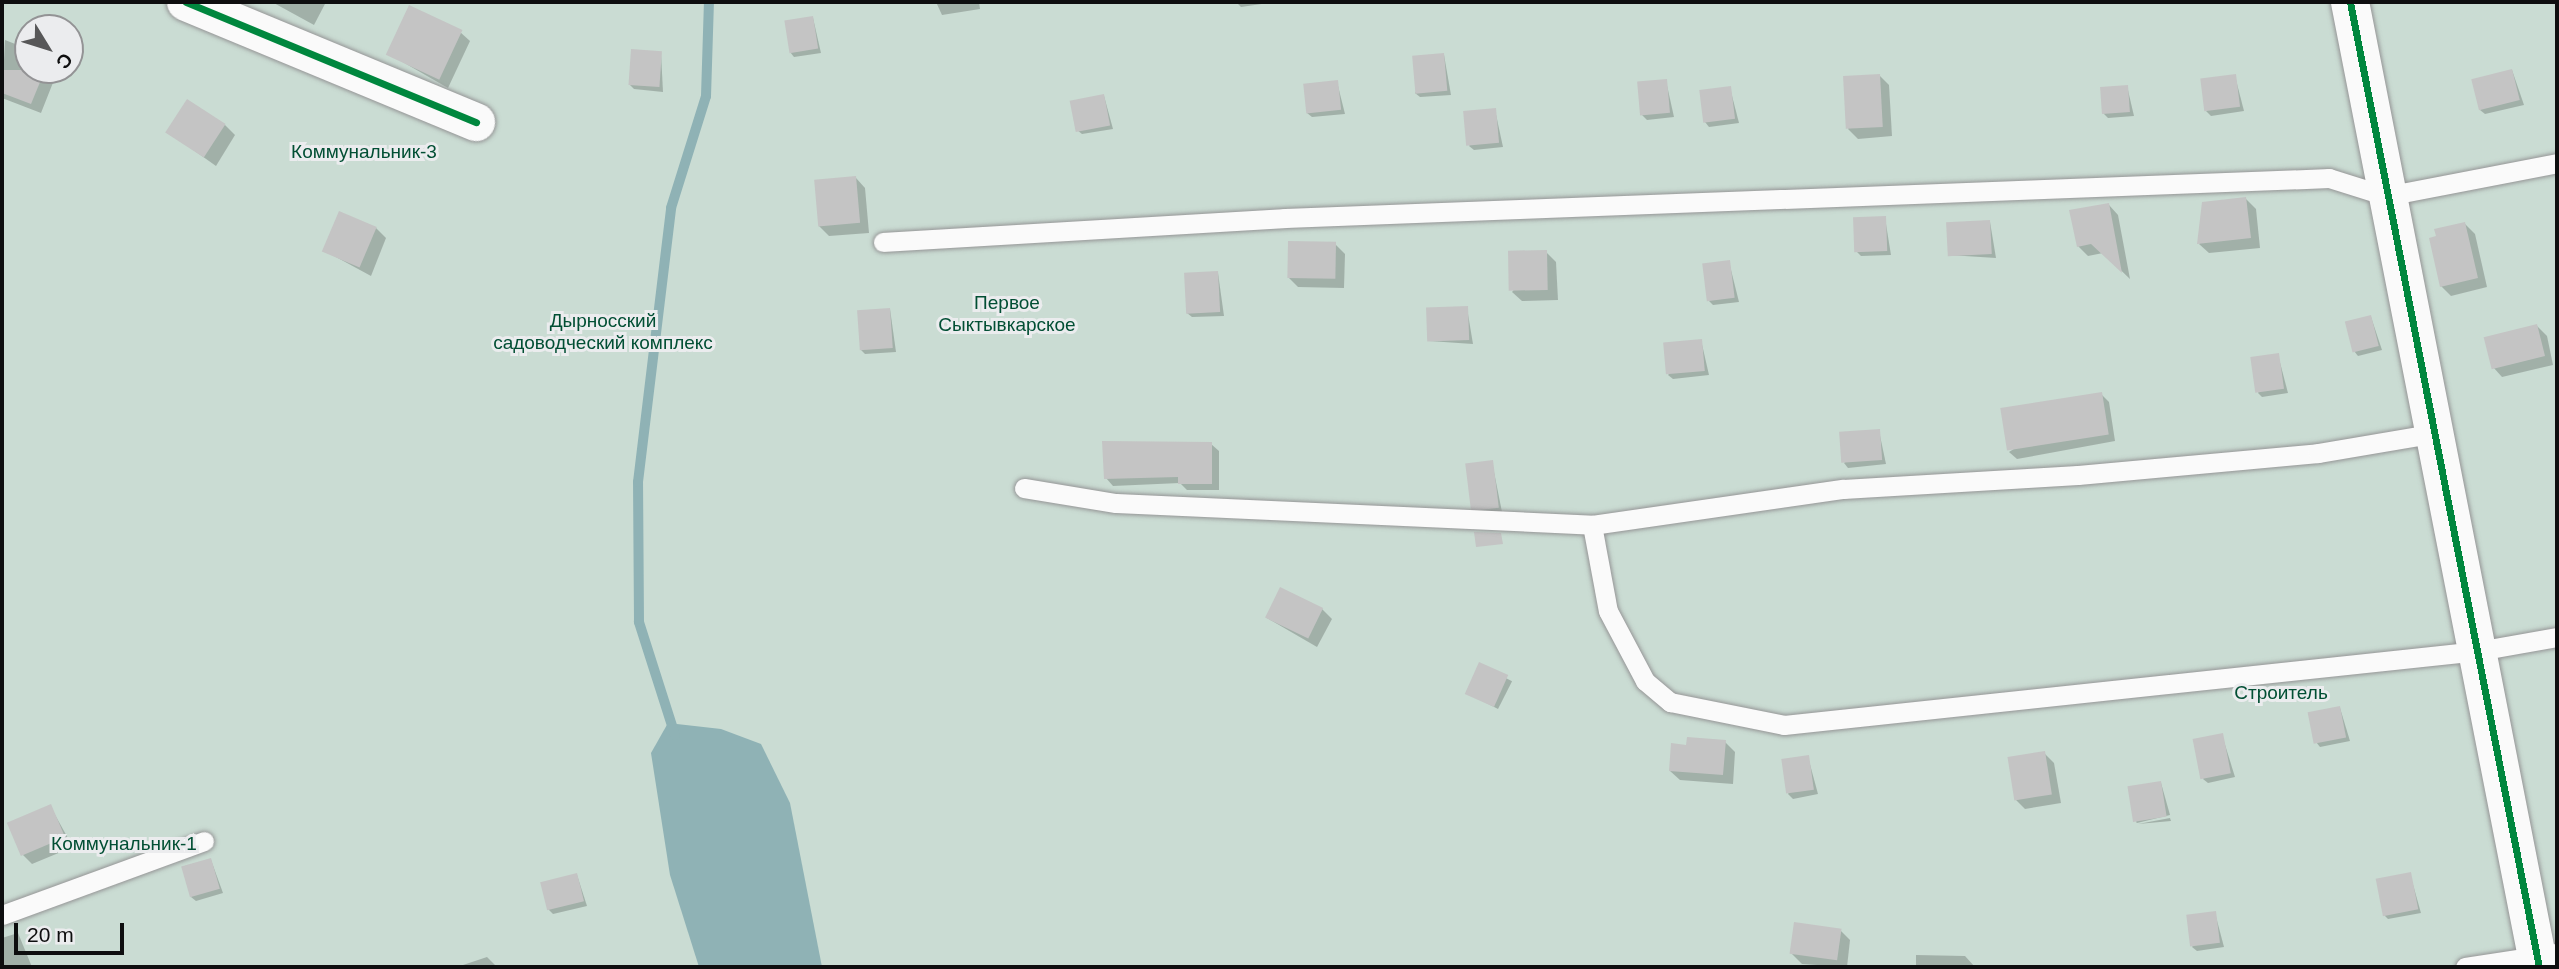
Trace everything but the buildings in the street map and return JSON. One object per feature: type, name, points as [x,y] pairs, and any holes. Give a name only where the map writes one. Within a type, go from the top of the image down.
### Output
[{"type":"street","points":[[186,2],[476,122]]},
{"type":"street","points":[[2350,2],[2386,196],[2478,651],[2545,959]]},
{"type":"lane","points":[[883,242],[1285,218],[2329,178],[2386,196],[2557,163]]},
{"type":"lane","points":[[1024,488],[1116,503],[1592,525],[1843,489],[2105,473],[2318,453],[2436,433]]},
{"type":"lane","points":[[1592,525],[1608,611],[1645,681],[1670,702],[1784,725],[2478,651],[2557,637]]},
{"type":"lane","points":[[2,915],[204,841]]},
{"type":"lane","points":[[2465,967],[2545,959]]},
{"type":"green space","points":[[2,2],[2557,2],[2557,967],[2,967]]},
{"type":"water","points":[[668,723],[721,729],[761,744],[790,803],[822,967],[699,967],[670,875],[651,753]]},
{"type":"waterway","points":[[675,735],[639,622],[638,482],[671,208],[706,96],[709,2]]},
{"type":"cycle path","points":[[186,2],[476,122]]},
{"type":"cycle path","points":[[2350,2],[2539,967]]},
{"type":"park label","name":"Коммунальник-3","points":[[364,152]]},
{"type":"park label","name":"Первое Сыктывкарское","points":[[1007,314]]},
{"type":"park label","name":"Дырносский садоводческий комплекс","points":[[603,332]]},
{"type":"park label","name":"Строитель","points":[[2281,693]]},
{"type":"park label","name":"Коммунальник-1","points":[[124,844]]}]
